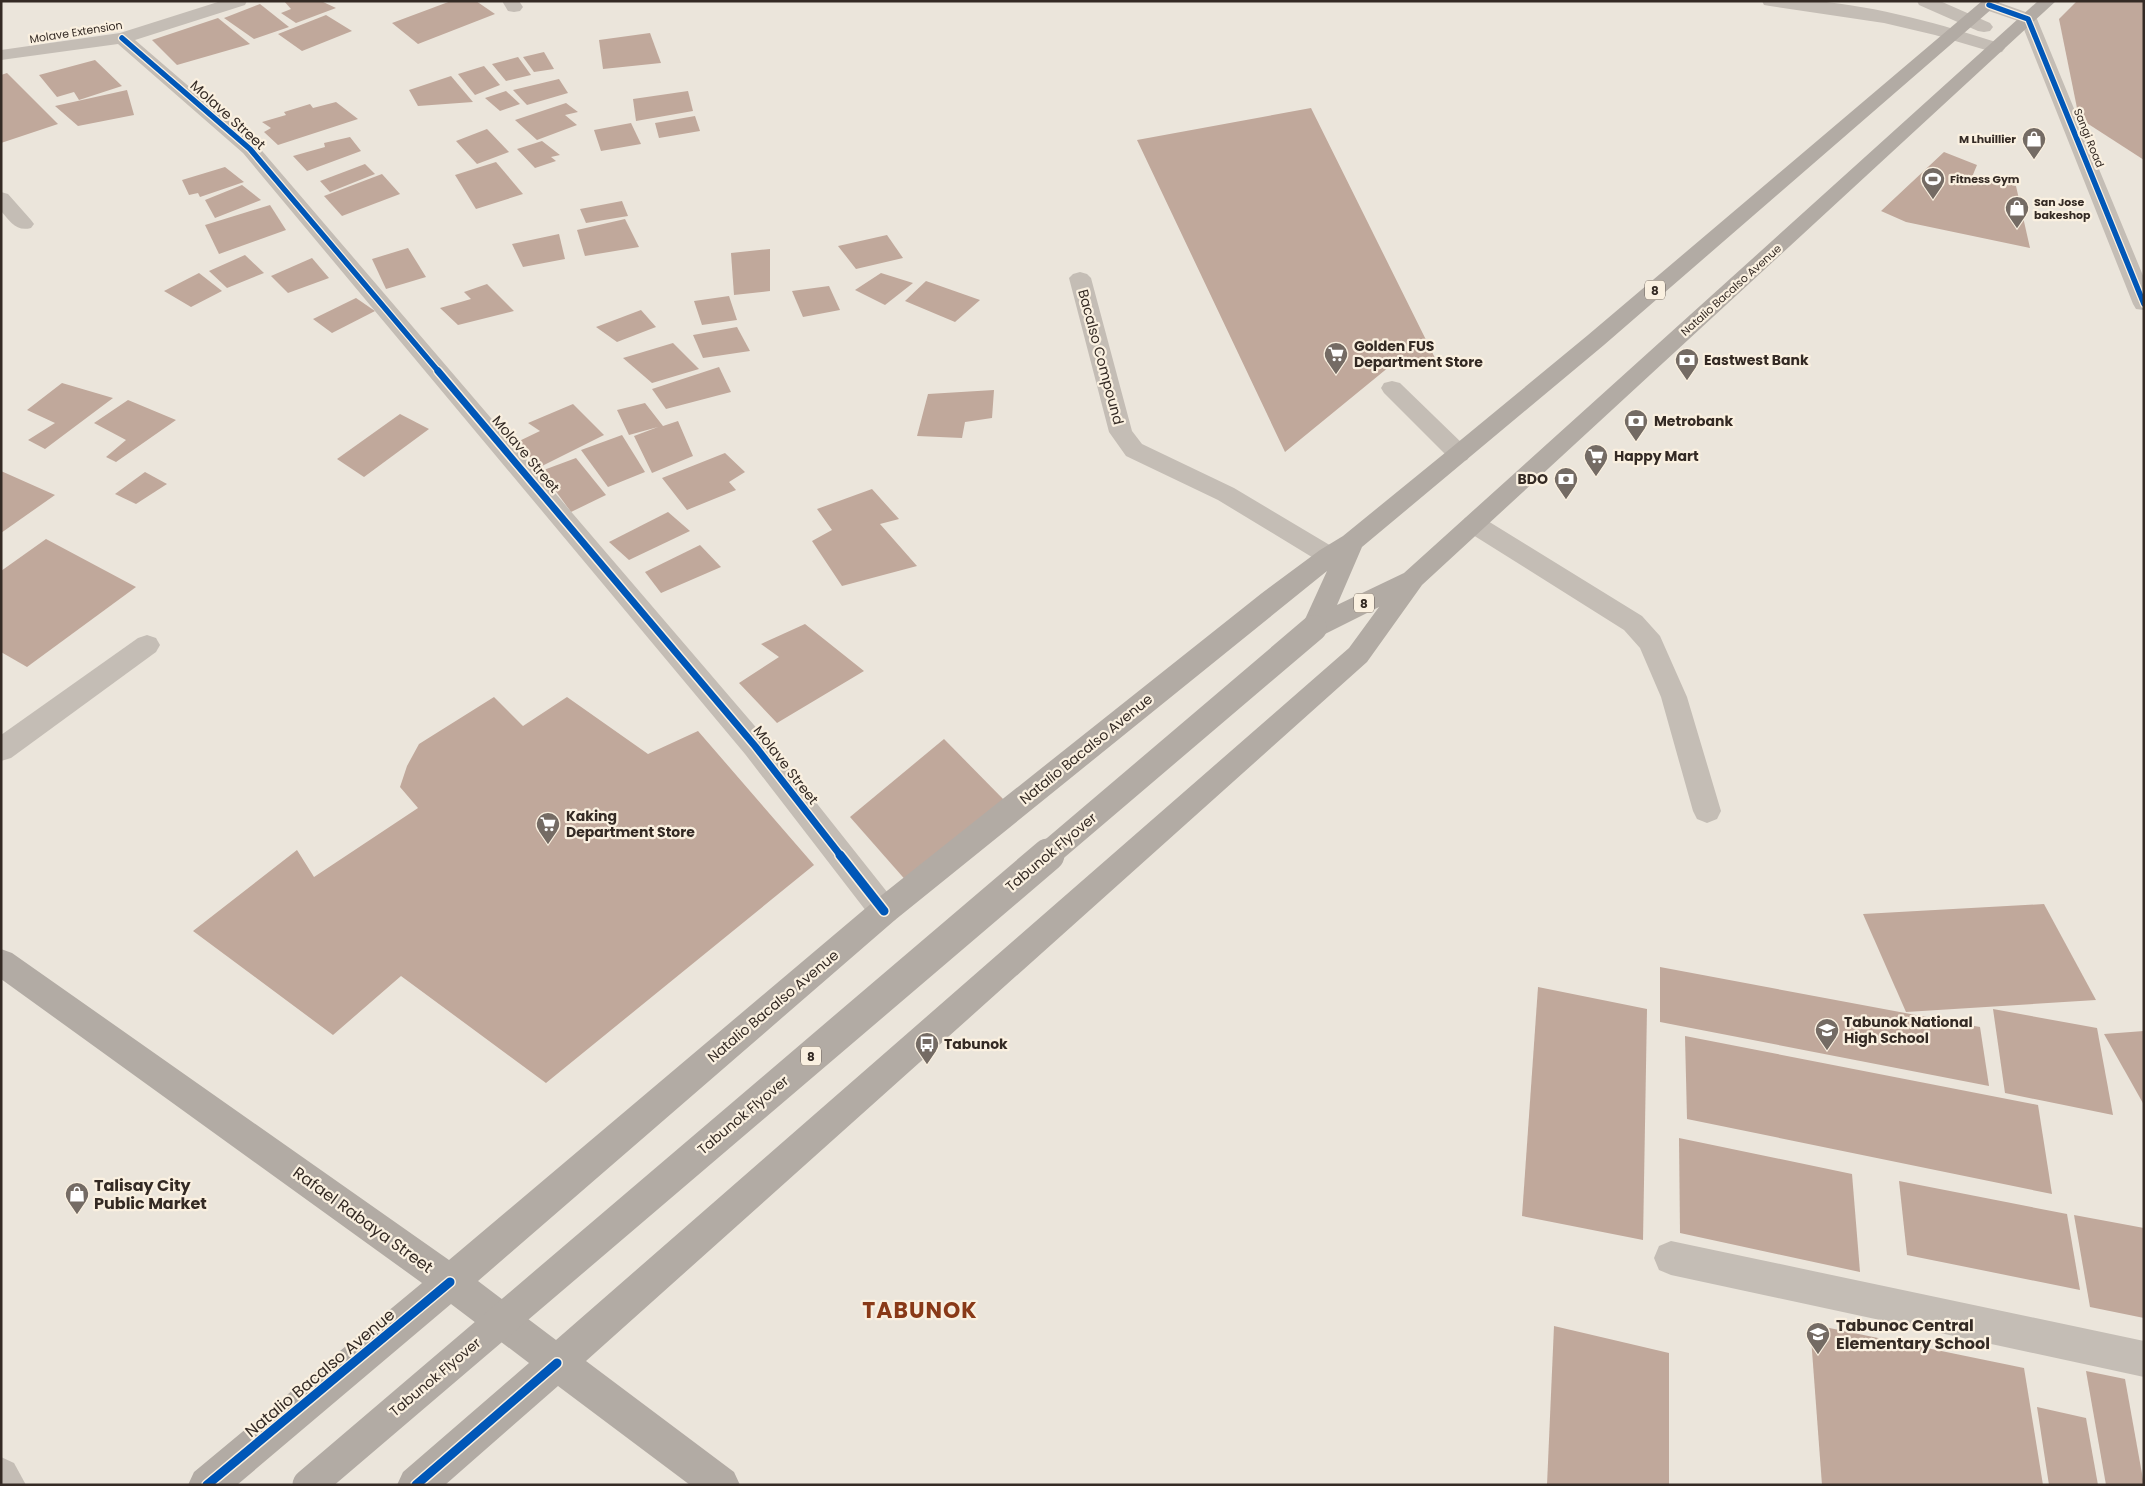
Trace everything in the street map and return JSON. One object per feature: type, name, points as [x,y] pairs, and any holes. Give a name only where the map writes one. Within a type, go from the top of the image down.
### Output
[{"type":"main road","name":"Natalio Bacalso Avenue","points":[[416,1485],[558,1362],[1358,655],[1413,578],[2048,1]]},
{"type":"main road","name":"Natalio Bacalso Avenue","points":[[207,1485],[450,1282],[884,911],[1271,600],[1340,549],[1459,454],[1596,340],[1991,3]]},
{"type":"main road","name":"Natalio Bacalso Avenue","points":[[1314,628],[1340,549]]},
{"type":"main road","name":"Natalio Bacalso Avenue","points":[[1314,628],[1413,578]]},
{"type":"main road","name":"Tabunok Flyover","points":[[309,1485],[1314,628]]},
{"type":"main road","name":"Rafael Rabaya Street","points":[[1,962],[450,1282],[721,1485]]},
{"type":"street","name":"Molave Extension","points":[[1,55],[122,38],[239,1]]},
{"type":"street","points":[[1770,1],[1839,8],[1961,27],[2003,42]]},
{"type":"street","points":[[1925,1],[1961,27]]},
{"type":"street","points":[[1991,3],[2028,19]]},
{"type":"street","name":"Sangi Road","points":[[2028,19],[2144,304]]},
{"type":"street","name":"Molave Street","points":[[122,38],[250,149],[756,746],[884,911]]},
{"type":"street","points":[[1,198],[24,224]]},
{"type":"street","name":"Bacalso Compound","points":[[1080,278],[1121,432],[1130,446],[1134,450],[1340,549]]},
{"type":"street","points":[[1392,388],[1459,454]]},
{"type":"street","points":[[1474,524],[1633,623],[1651,643],[1674,697],[1707,811]]},
{"type":"street","points":[[1,750],[146,645]]},
{"type":"street","points":[[1671,1258],[2144,1358]]},
{"type":"street","points":[[1,1476],[7,1485]]},
{"type":"building","points":[[284,1],[321,1],[336,8],[296,23],[281,13],[291,9]]},
{"type":"building","points":[[451,1],[476,1],[495,14],[418,44],[392,23]]},
{"type":"building","points":[[2077,1],[2144,1],[2144,160],[2079,118],[2059,19]]},
{"type":"building","points":[[260,4],[289,27],[254,39],[224,18]]},
{"type":"building","points":[[326,15],[352,31],[302,51],[278,34]]},
{"type":"building","points":[[218,18],[250,44],[177,65],[152,40]]},
{"type":"building","points":[[650,33],[661,63],[603,69],[599,40]]},
{"type":"building","points":[[544,52],[554,69],[534,72],[523,57]]},
{"type":"building","points":[[518,57],[531,75],[506,81],[492,64]]},
{"type":"building","points":[[95,60],[122,86],[79,100],[74,92],[57,97],[39,75]]},
{"type":"building","points":[[484,66],[500,85],[475,95],[458,74]]},
{"type":"building","points":[[7,73],[58,124],[1,143],[1,75]]},
{"type":"building","points":[[451,76],[473,102],[418,106],[409,90]]},
{"type":"building","points":[[559,79],[568,93],[527,105],[513,90]]},
{"type":"building","points":[[127,90],[134,115],[78,126],[55,106]]},
{"type":"building","points":[[506,91],[520,104],[500,111],[485,98]]},
{"type":"building","points":[[688,91],[693,111],[636,121],[633,99]]},
{"type":"building","points":[[336,102],[358,119],[278,145],[264,132],[271,128],[262,122],[286,115],[284,112],[310,104],[313,108]]},
{"type":"building","points":[[566,103],[578,112],[565,115],[577,125],[537,140],[515,120]]},
{"type":"building","points":[[1311,108],[1436,360],[1395,362],[1285,452],[1137,140]]},
{"type":"building","points":[[695,116],[700,131],[659,138],[655,123]]},
{"type":"building","points":[[631,123],[641,144],[601,151],[594,130]]},
{"type":"building","points":[[487,129],[509,152],[477,164],[456,141]]},
{"type":"building","points":[[350,137],[361,151],[307,171],[293,156],[325,147],[324,143]]},
{"type":"building","points":[[542,141],[560,155],[551,157],[556,161],[535,168],[517,149]]},
{"type":"building","points":[[1944,152],[1977,165],[1972,177],[2016,186],[2030,248],[1906,222],[1881,211]]},
{"type":"building","points":[[496,162],[523,194],[476,209],[455,175]]},
{"type":"building","points":[[365,164],[375,174],[330,192],[320,181]]},
{"type":"building","points":[[225,167],[244,182],[200,197],[198,193],[189,195],[182,180]]},
{"type":"building","points":[[382,174],[400,194],[342,216],[324,196]]},
{"type":"building","points":[[242,185],[261,200],[215,218],[205,200]]},
{"type":"building","points":[[622,201],[628,216],[586,223],[580,209]]},
{"type":"building","points":[[270,205],[286,230],[219,254],[205,225]]},
{"type":"building","points":[[625,219],[639,247],[585,256],[577,230]]},
{"type":"building","points":[[559,234],[565,259],[523,267],[512,244]]},
{"type":"building","points":[[887,235],[903,258],[856,269],[838,246]]},
{"type":"building","points":[[408,248],[426,277],[386,289],[372,259]]},
{"type":"building","points":[[770,249],[770,291],[734,295],[731,253]]},
{"type":"building","points":[[245,255],[264,273],[227,288],[209,271]]},
{"type":"building","points":[[312,258],[329,278],[288,293],[271,276]]},
{"type":"building","points":[[199,273],[222,291],[191,307],[164,291]]},
{"type":"building","points":[[881,273],[913,283],[885,305],[855,290]]},
{"type":"building","points":[[926,281],[980,300],[955,322],[905,301]]},
{"type":"building","points":[[487,284],[514,311],[458,325],[440,308],[471,299],[464,292]]},
{"type":"building","points":[[829,286],[840,310],[803,317],[792,291]]},
{"type":"building","points":[[729,296],[737,320],[702,325],[694,301]]},
{"type":"building","points":[[356,298],[375,311],[332,333],[313,319]]},
{"type":"building","points":[[641,310],[656,327],[617,342],[596,327]]},
{"type":"building","points":[[737,327],[750,351],[703,358],[693,335]]},
{"type":"building","points":[[673,343],[699,369],[652,383],[623,358]]},
{"type":"building","points":[[719,367],[731,392],[666,409],[652,389]]},
{"type":"building","points":[[62,383],[113,398],[45,449],[28,440],[55,423],[27,410]]},
{"type":"building","points":[[994,390],[992,418],[965,422],[962,438],[917,436],[928,394]]},
{"type":"building","points":[[128,400],[176,420],[116,462],[106,457],[126,440],[94,423]]},
{"type":"building","points":[[645,403],[663,426],[678,421],[693,456],[652,473],[634,436],[658,427],[629,435],[617,410]]},
{"type":"building","points":[[573,404],[604,435],[540,467],[515,443],[540,431],[528,423]]},
{"type":"building","points":[[400,414],[429,429],[364,477],[337,459]]},
{"type":"building","points":[[622,435],[645,472],[608,487],[581,450]]},
{"type":"building","points":[[725,453],[745,472],[729,482],[736,490],[687,510],[662,478]]},
{"type":"building","points":[[576,458],[606,495],[571,512],[541,471]]},
{"type":"building","points":[[1,471],[55,495],[1,533]]},
{"type":"building","points":[[145,472],[167,484],[136,504],[115,494]]},
{"type":"building","points":[[872,489],[899,519],[880,524],[917,566],[842,586],[812,541],[832,530],[817,509]]},
{"type":"building","points":[[668,512],[690,531],[629,560],[609,542]]},
{"type":"building","points":[[46,539],[136,587],[27,667],[1,652],[1,571]]},
{"type":"building","points":[[700,545],[721,567],[661,593],[645,572]]},
{"type":"building","points":[[805,624],[864,671],[777,723],[739,683],[779,657],[761,644]]},
{"type":"building","points":[[494,697],[523,726],[567,697],[648,754],[698,731],[814,865],[546,1083],[401,976],[333,1035],[193,931],[297,850],[314,877],[418,808],[400,787],[407,766],[419,744]]},
{"type":"building","points":[[944,739],[1007,803],[909,884],[850,817]]},
{"type":"building","points":[[2044,904],[2096,1000],[1906,1012],[1863,914]]},
{"type":"building","points":[[1660,967],[1980,1027],[1989,1086],[1660,1022]]},
{"type":"building","points":[[1538,987],[1647,1009],[1643,1240],[1522,1216]]},
{"type":"building","points":[[1993,1009],[2097,1028],[2113,1115],[2005,1093]]},
{"type":"building","points":[[2144,1031],[2144,1105],[2104,1034]]},
{"type":"building","points":[[1685,1036],[2038,1105],[2052,1194],[1687,1119]]},
{"type":"building","points":[[1679,1138],[1852,1174],[1860,1272],[1680,1233]]},
{"type":"building","points":[[1899,1181],[2067,1214],[2080,1290],[1907,1255]]},
{"type":"building","points":[[2074,1215],[2144,1228],[2144,1318],[2090,1307]]},
{"type":"building","points":[[1810,1324],[2024,1368],[2043,1485],[1822,1485]]},
{"type":"building","points":[[1554,1326],[1669,1353],[1669,1485],[1547,1485]]},
{"type":"building","points":[[2086,1371],[2125,1379],[2144,1485],[2106,1485]]},
{"type":"building","points":[[2037,1407],[2086,1418],[2098,1485],[2049,1485]]},
{"type":"cycle path","points":[[1989,5],[2028,19],[2144,304]]},
{"type":"cycle path","points":[[122,38],[250,149],[755,746],[884,911]]},
{"type":"cycle path","points":[[207,1485],[450,1282]]},
{"type":"cycle path","points":[[416,1485],[557,1363]]},
{"type":"place","name":"M Lhuillier","points":[[2034,160]]},
{"type":"place","name":"Fitness Gym","points":[[1933,200]]},
{"type":"place","name":"San Jose bakeshop","points":[[2017,229]]},
{"type":"place","name":"Golden FUS Department Store","points":[[1336,375]]},
{"type":"place","name":"Eastwest Bank","points":[[1687,381]]},
{"type":"place","name":"Metrobank","points":[[1636,442]]},
{"type":"place","name":"Happy Mart","points":[[1596,477]]},
{"type":"place","name":"BDO","points":[[1566,500]]},
{"type":"place","name":"Kaking Department Store","points":[[548,845]]},
{"type":"place","name":"Tabunok National High School","points":[[1827,1051]]},
{"type":"place","name":"Tabunok","points":[[927,1065]]},
{"type":"place","name":"Talisay City Public Market","points":[[77,1215]]},
{"type":"place","name":"Tabunoc Central Elementary School","points":[[1818,1355]]},
{"type":"district","name":"TABUNOK","points":[[920,1310]]}]
